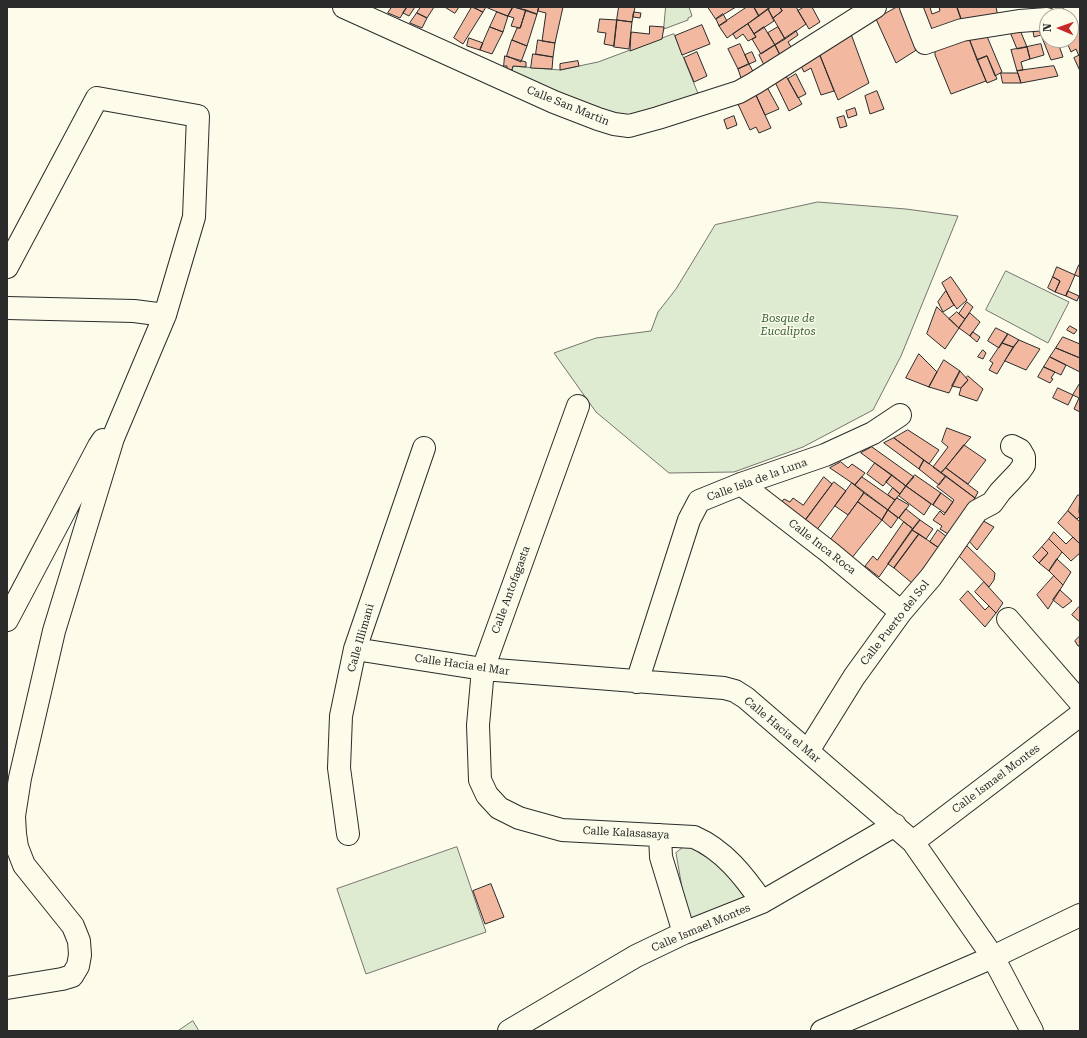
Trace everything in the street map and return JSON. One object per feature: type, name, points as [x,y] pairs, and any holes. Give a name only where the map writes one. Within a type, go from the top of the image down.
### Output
[{"type":"street","name":"Calle San Martin","points":[[344,7],[554,102],[598,119],[614,124],[629,126],[739,92],[875,7]]},
{"type":"street","points":[[911,7],[925,42],[962,30],[1039,20]]},
{"type":"street","points":[[7,267],[97,98],[198,116],[194,217],[165,315],[113,438],[54,631],[20,778],[14,816],[14,834],[24,865],[73,926],[79,940],[80,955],[78,966],[72,976],[7,988]]},
{"type":"street","points":[[7,308],[134,311],[165,315]]},
{"type":"street","name":"Calle Antofagasta","points":[[480,780],[478,725],[483,669],[578,406]]},
{"type":"street","name":"Calle Isla de la Luna","points":[[637,682],[689,520],[699,501],[741,484],[825,455],[872,434],[900,415]]},
{"type":"street","points":[[7,620],[99,446],[104,439],[109,437],[113,438]]},
{"type":"street","name":"Calle Puerto del Sol","points":[[808,751],[854,677],[901,612],[931,576],[977,511],[992,503],[1024,465],[1024,457],[1020,450],[1012,446]]},
{"type":"street","name":"Calle Illimani","points":[[348,834],[339,768],[341,716],[355,649],[424,448]]},
{"type":"street","name":"Calle Inca Roca","points":[[741,484],[829,552],[901,612]]},
{"type":"street","points":[[1008,619],[1080,702]]},
{"type":"street","name":"Calle Hacia el Mar","points":[[355,649],[483,669],[724,688],[735,691],[746,698],[913,842],[993,957],[1032,1031]]},
{"type":"street","name":"Calle Ismael Montes","points":[[913,842],[1080,715]]},
{"type":"street","name":"Calle Kalasasaya","points":[[480,780],[487,795],[499,808],[519,818],[562,830],[694,837],[707,843],[724,857],[746,879],[762,902]]},
{"type":"street","name":"Calle Ismael Montes","points":[[509,1031],[636,956],[684,933],[762,902],[895,825]]},
{"type":"street","points":[[660,835],[662,857],[684,933]]},
{"type":"street","points":[[822,1031],[993,957],[1080,915]]},
{"type":"green space","points":[[666,7],[689,7],[692,16],[688,18],[688,20],[664,29]]},
{"type":"green space","points":[[674,34],[699,96],[625,118],[511,74],[513,66],[560,70],[598,62]]},
{"type":"green space","name":"Bosque de Eucaliptos","points":[[818,202],[906,209],[958,216],[901,356],[873,410],[803,447],[734,472],[669,473],[596,412],[554,353],[596,338],[651,331],[658,312],[676,289],[715,225]]},
{"type":"green space","points":[[1006,271],[1069,302],[1048,343],[986,310]]},
{"type":"green space","points":[[685,846],[705,848],[747,900],[689,928],[676,853]]},
{"type":"green space","points":[[457,847],[486,932],[366,974],[337,889]]},
{"type":"green space","points":[[193,1021],[199,1031],[178,1031]]},
{"type":"building","points":[[392,7],[407,7],[400,18],[388,13]]},
{"type":"building","points":[[407,7],[415,7],[409,16],[403,13]]},
{"type":"building","points":[[421,7],[434,7],[427,18],[417,13]]},
{"type":"building","points":[[445,7],[459,7],[455,13]]},
{"type":"building","points":[[472,7],[483,12],[463,44],[454,38]]},
{"type":"building","points":[[474,7],[486,7],[483,12]]},
{"type":"building","points":[[486,7],[513,7],[508,16]]},
{"type":"building","points":[[513,7],[526,10],[520,28],[511,26],[514,18],[508,16]]},
{"type":"building","points":[[515,7],[539,7],[537,14]]},
{"type":"building","points":[[539,7],[563,7],[555,43],[542,41],[546,13],[538,11]]},
{"type":"building","points":[[619,7],[635,7],[632,22],[617,20]]},
{"type":"building","points":[[708,7],[736,7],[716,19]]},
{"type":"building","points":[[747,7],[754,7],[759,16],[727,38],[719,26]]},
{"type":"building","points":[[754,7],[771,7],[759,16]]},
{"type":"building","points":[[771,7],[780,7],[782,11],[773,18],[768,9]]},
{"type":"building","points":[[780,7],[796,7],[806,24],[785,39],[773,18],[782,11]]},
{"type":"building","points":[[804,7],[812,7],[820,22],[809,29],[798,11]]},
{"type":"building","points":[[897,7],[905,7],[921,47],[896,63],[876,19]]},
{"type":"building","points":[[918,7],[930,7],[932,14],[940,11],[939,7],[957,7],[962,21],[928,33]]},
{"type":"building","points":[[957,7],[996,7],[998,17],[963,24]]},
{"type":"building","points":[[768,9],[774,21],[754,34],[748,24]]},
{"type":"building","points":[[526,10],[537,14],[527,46],[512,40],[517,28],[520,28]]},
{"type":"building","points":[[497,12],[508,16],[503,32],[490,27]]},
{"type":"building","points":[[634,12],[641,13],[640,18],[633,17]]},
{"type":"building","points":[[417,13],[427,18],[422,28],[410,23]]},
{"type":"building","points":[[723,14],[727,21],[719,26],[716,19]]},
{"type":"building","points":[[600,19],[617,20],[614,46],[604,44],[606,33],[598,32]]},
{"type":"building","points":[[617,20],[632,22],[629,49],[614,47]]},
{"type":"building","points":[[748,24],[756,37],[748,41],[743,34],[736,39],[733,34]]},
{"type":"building","points":[[1080,24],[1079,56],[1076,49],[1071,52],[1069,48],[1079,48]]},
{"type":"building","points":[[702,25],[710,44],[682,55],[675,36]]},
{"type":"building","points":[[650,26],[664,27],[662,39],[630,51],[631,32],[649,34]]},
{"type":"building","points":[[490,27],[503,32],[492,54],[480,50]]},
{"type":"building","points":[[764,27],[775,45],[761,54],[752,39],[756,37],[754,34]]},
{"type":"building","points":[[778,27],[785,39],[775,45],[768,33]]},
{"type":"building","points":[[1020,30],[1027,47],[1017,49],[1010,32]]},
{"type":"building","points":[[1039,30],[1039,36],[1034,37],[1033,31]]},
{"type":"building","points":[[796,31],[798,35],[788,42],[793,50],[781,57],[775,45]]},
{"type":"building","points":[[851,34],[869,83],[838,100],[819,53]]},
{"type":"building","points":[[986,34],[1002,72],[995,76],[987,56],[977,60],[968,36]]},
{"type":"building","points":[[968,36],[986,81],[951,94],[935,55],[935,48]]},
{"type":"building","points":[[469,38],[483,43],[480,50],[467,46]]},
{"type":"building","points":[[512,40],[527,46],[521,62],[507,56]]},
{"type":"building","points":[[538,40],[555,43],[553,57],[536,54]]},
{"type":"building","points":[[740,44],[749,64],[738,69],[728,49]]},
{"type":"building","points":[[1039,44],[1039,48],[1042,48],[1044,55],[1030,59],[1027,47]]},
{"type":"building","points":[[775,45],[781,57],[765,67],[759,55]]},
{"type":"building","points":[[1027,47],[1030,59],[1021,62],[1023,70],[1017,71],[1011,50]]},
{"type":"building","points":[[1046,48],[1060,48],[1063,57],[1051,60]]},
{"type":"building","points":[[697,52],[707,76],[694,82],[684,58]]},
{"type":"building","points":[[752,52],[756,61],[749,64],[745,55]]},
{"type":"building","points":[[819,53],[834,91],[821,95],[811,68],[804,72],[801,66]]},
{"type":"building","points":[[533,54],[553,57],[552,69],[531,68]]},
{"type":"building","points":[[1080,55],[1080,71],[1074,58]]},
{"type":"building","points":[[505,56],[526,62],[526,67],[513,66],[512,70],[507,69],[507,66],[504,66]]},
{"type":"building","points":[[987,56],[997,79],[987,83],[977,60]]},
{"type":"building","points":[[578,61],[579,66],[560,70],[560,64]]},
{"type":"building","points":[[749,64],[755,75],[742,81],[738,69]]},
{"type":"building","points":[[1054,66],[1058,76],[1021,83],[1017,71]]},
{"type":"building","points":[[1001,73],[1018,73],[1021,83],[1003,83]]},
{"type":"building","points":[[796,74],[806,94],[798,98],[788,79]]},
{"type":"building","points":[[786,76],[802,104],[789,111],[775,82]]},
{"type":"building","points":[[767,87],[779,109],[765,115],[755,93]]},
{"type":"building","points":[[877,91],[884,109],[870,114],[865,96]]},
{"type":"building","points":[[755,93],[771,128],[759,133],[756,127],[750,130],[737,102]]},
{"type":"building","points":[[855,108],[857,115],[848,118],[846,111]]},
{"type":"building","points":[[734,116],[737,125],[727,129],[724,120]]},
{"type":"building","points":[[844,116],[847,126],[840,128],[837,118]]},
{"type":"building","points":[[1080,265],[1080,277],[1075,275]]},
{"type":"building","points":[[1057,267],[1075,275],[1066,296],[1055,292],[1060,281],[1053,277]]},
{"type":"building","points":[[951,277],[967,300],[957,309],[942,283]]},
{"type":"building","points":[[1053,277],[1060,281],[1055,292],[1048,288]]},
{"type":"building","points":[[946,291],[954,305],[943,312],[938,302]]},
{"type":"building","points":[[1068,291],[1079,296],[1077,301],[1066,296]]},
{"type":"building","points":[[967,302],[973,307],[965,319],[959,314]]},
{"type":"building","points":[[937,307],[959,328],[945,349],[927,334]]},
{"type":"building","points":[[957,312],[965,319],[959,328],[949,319]]},
{"type":"building","points":[[970,313],[980,322],[970,336],[959,328]]},
{"type":"building","points":[[1070,326],[1077,330],[1074,334],[1067,330]]},
{"type":"building","points":[[996,328],[1008,334],[999,348],[988,341]]},
{"type":"building","points":[[973,332],[980,337],[977,342],[970,336]]},
{"type":"building","points":[[1008,334],[1019,340],[1013,347],[1002,343]]},
{"type":"building","points":[[1063,337],[1080,344],[1080,358],[1056,348]]},
{"type":"building","points":[[1019,340],[1040,349],[1026,370],[1005,361]]},
{"type":"building","points":[[1002,343],[1013,347],[997,374],[989,370],[993,363],[990,361]]},
{"type":"building","points":[[1056,348],[1080,358],[1080,372],[1050,357]]},
{"type":"building","points":[[983,350],[986,353],[983,359],[978,357]]},
{"type":"building","points":[[919,354],[937,372],[929,387],[906,378]]},
{"type":"building","points":[[1050,357],[1066,365],[1061,375],[1044,367]]},
{"type":"building","points":[[944,360],[960,371],[949,393],[929,387]]},
{"type":"building","points":[[1044,367],[1055,372],[1050,383],[1038,377]]},
{"type":"building","points":[[960,371],[968,380],[961,388],[952,386]]},
{"type":"building","points":[[968,376],[983,389],[977,401],[959,395],[961,388],[968,380],[966,378]]},
{"type":"building","points":[[1080,383],[1080,412],[1074,409],[1079,398],[1073,395]]},
{"type":"building","points":[[1058,388],[1073,395],[1068,405],[1053,398]]},
{"type":"building","points":[[947,428],[971,437],[941,473],[933,467],[948,447],[942,442]]},
{"type":"building","points":[[908,430],[939,450],[929,464],[894,438]]},
{"type":"building","points":[[894,438],[924,460],[919,469],[884,443]]},
{"type":"building","points":[[964,445],[986,460],[968,484],[946,468]]},
{"type":"building","points":[[872,447],[914,477],[906,486],[861,453]]},
{"type":"building","points":[[924,460],[946,476],[939,485],[919,469]]},
{"type":"building","points":[[841,462],[848,468],[852,464],[865,473],[855,485],[830,468]]},
{"type":"building","points":[[875,463],[892,475],[883,486],[867,474]]},
{"type":"building","points":[[946,468],[978,492],[975,498],[941,473]]},
{"type":"building","points":[[892,475],[906,486],[900,494],[886,482]]},
{"type":"building","points":[[915,475],[941,493],[933,505],[906,486]]},
{"type":"building","points":[[946,476],[975,498],[948,534],[940,529],[942,526],[933,520],[940,511],[944,515],[954,500],[937,487]]},
{"type":"building","points":[[824,477],[832,484],[804,522],[780,504],[784,499],[790,502],[793,498],[803,505]]},
{"type":"building","points":[[862,477],[895,500],[888,510],[855,485]]},
{"type":"building","points":[[834,482],[846,491],[816,531],[804,522]]},
{"type":"building","points":[[852,483],[864,493],[848,515],[835,506]]},
{"type":"building","points":[[906,486],[931,504],[924,515],[899,496]]},
{"type":"building","points":[[893,488],[900,494],[895,500],[888,495]]},
{"type":"building","points":[[864,493],[888,510],[882,520],[858,502]]},
{"type":"building","points":[[941,493],[953,502],[945,513],[933,505]]},
{"type":"building","points":[[1078,495],[1080,495],[1080,516],[1077,519],[1068,511]]},
{"type":"building","points":[[897,498],[909,505],[899,518],[888,510]]},
{"type":"building","points":[[858,502],[882,520],[851,559],[829,542]]},
{"type":"building","points":[[906,509],[920,520],[913,529],[899,518]]},
{"type":"building","points":[[888,510],[898,518],[891,528],[882,520]]},
{"type":"building","points":[[1068,511],[1080,522],[1080,544],[1058,523]]},
{"type":"building","points":[[980,519],[994,527],[977,550],[968,540]]},
{"type":"building","points":[[920,520],[933,529],[926,539],[912,530]]},
{"type":"building","points":[[904,522],[913,529],[879,577],[865,566],[873,556],[877,560]]},
{"type":"building","points":[[912,530],[919,534],[894,568],[888,564]]},
{"type":"building","points":[[938,530],[947,537],[939,548],[930,542]]},
{"type":"building","points":[[1054,532],[1066,544],[1073,537],[1080,544],[1080,553],[1071,561],[1049,539]]},
{"type":"building","points":[[919,534],[939,548],[912,583],[894,568]]},
{"type":"building","points":[[1049,539],[1062,552],[1049,571],[1039,563],[1048,553],[1042,547]]},
{"type":"building","points":[[965,544],[995,573],[994,580],[989,587],[958,555]]},
{"type":"building","points":[[1042,547],[1048,553],[1039,563],[1033,557]]},
{"type":"building","points":[[1057,559],[1071,572],[1063,585],[1049,571]]},
{"type":"building","points":[[1054,576],[1063,585],[1048,609],[1037,595]]},
{"type":"building","points":[[984,582],[1003,603],[996,613],[975,592]]},
{"type":"building","points":[[1060,590],[1072,601],[1063,608],[1053,600]]},
{"type":"building","points":[[968,591],[985,610],[989,606],[996,613],[985,627],[960,600]]},
{"type":"building","points":[[1079,607],[1080,608],[1080,622],[1072,615]]},
{"type":"building","points":[[1080,636],[1080,646],[1078,646],[1075,641]]},
{"type":"building","points":[[491,884],[504,917],[485,924],[473,891]]}]
